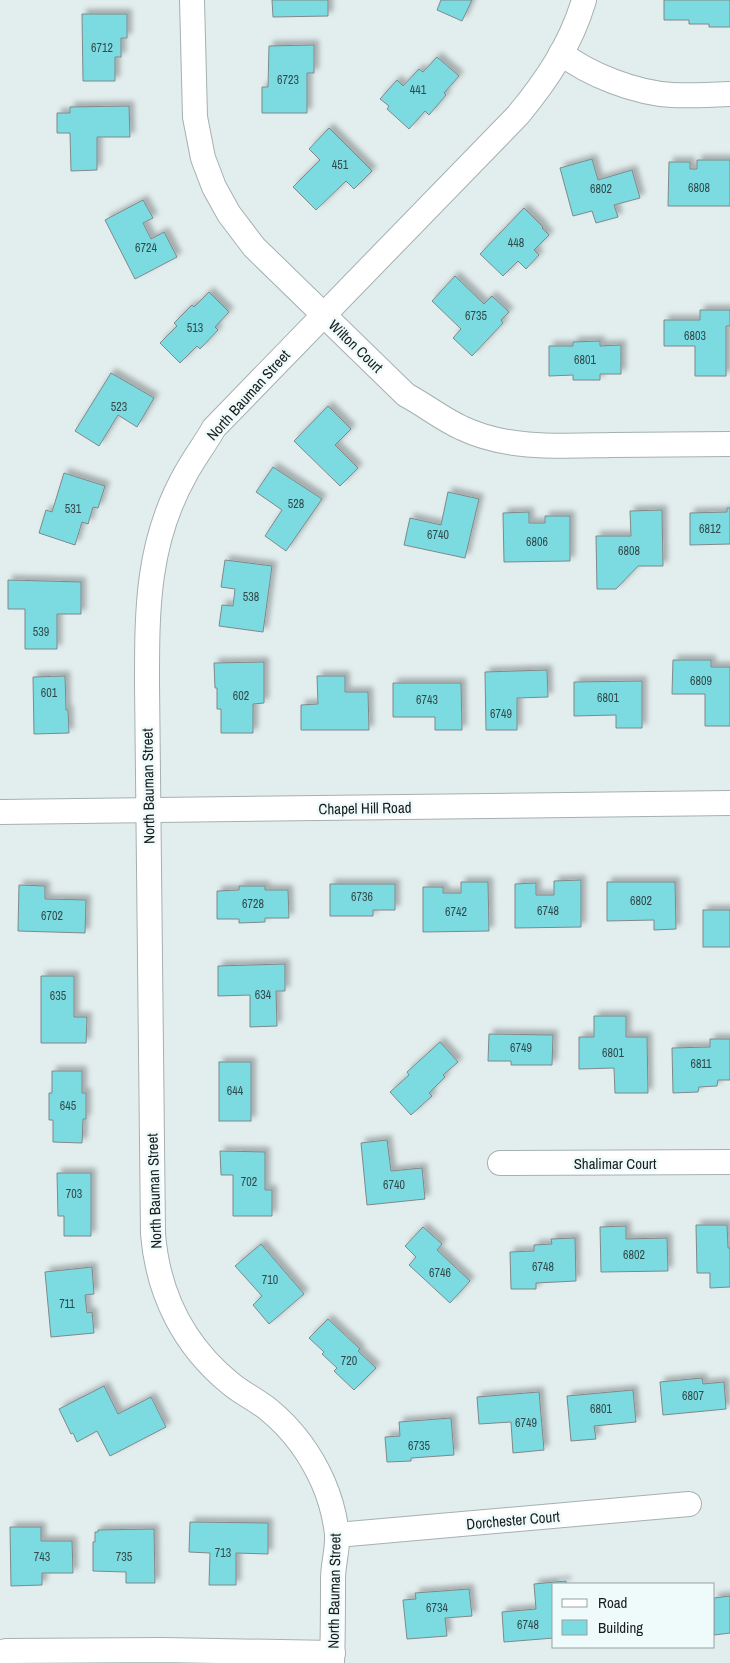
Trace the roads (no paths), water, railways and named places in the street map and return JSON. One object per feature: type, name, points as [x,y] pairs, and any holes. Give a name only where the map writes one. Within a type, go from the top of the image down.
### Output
[{"type":"street","name":"Wilton Court","points":[[192,0],[195,117],[203,158],[214,187],[229,214],[250,242],[406,395],[462,428],[514,443],[536,445],[730,444]]},
{"type":"street","name":"North Bauman Street","points":[[332,1658],[333,1577],[337,1535],[324,1483],[297,1439],[268,1409],[234,1386],[203,1358],[179,1324],[162,1285],[155,1254],[147,616],[152,571],[164,522],[186,473],[214,428],[518,115],[549,75],[575,25],[584,0]]},
{"type":"street","points":[[561,53],[589,71],[619,84],[671,95],[730,94]]},
{"type":"street","name":"Chapel Hill Road","points":[[0,812],[730,803]]},
{"type":"street","name":"Shalimar Court","points":[[500,1163],[730,1162]]},
{"type":"street","name":"Dorchester Court","points":[[337,1535],[689,1504]]},
{"type":"street","points":[[0,1653],[6,1651],[162,1650],[332,1658]]}]
